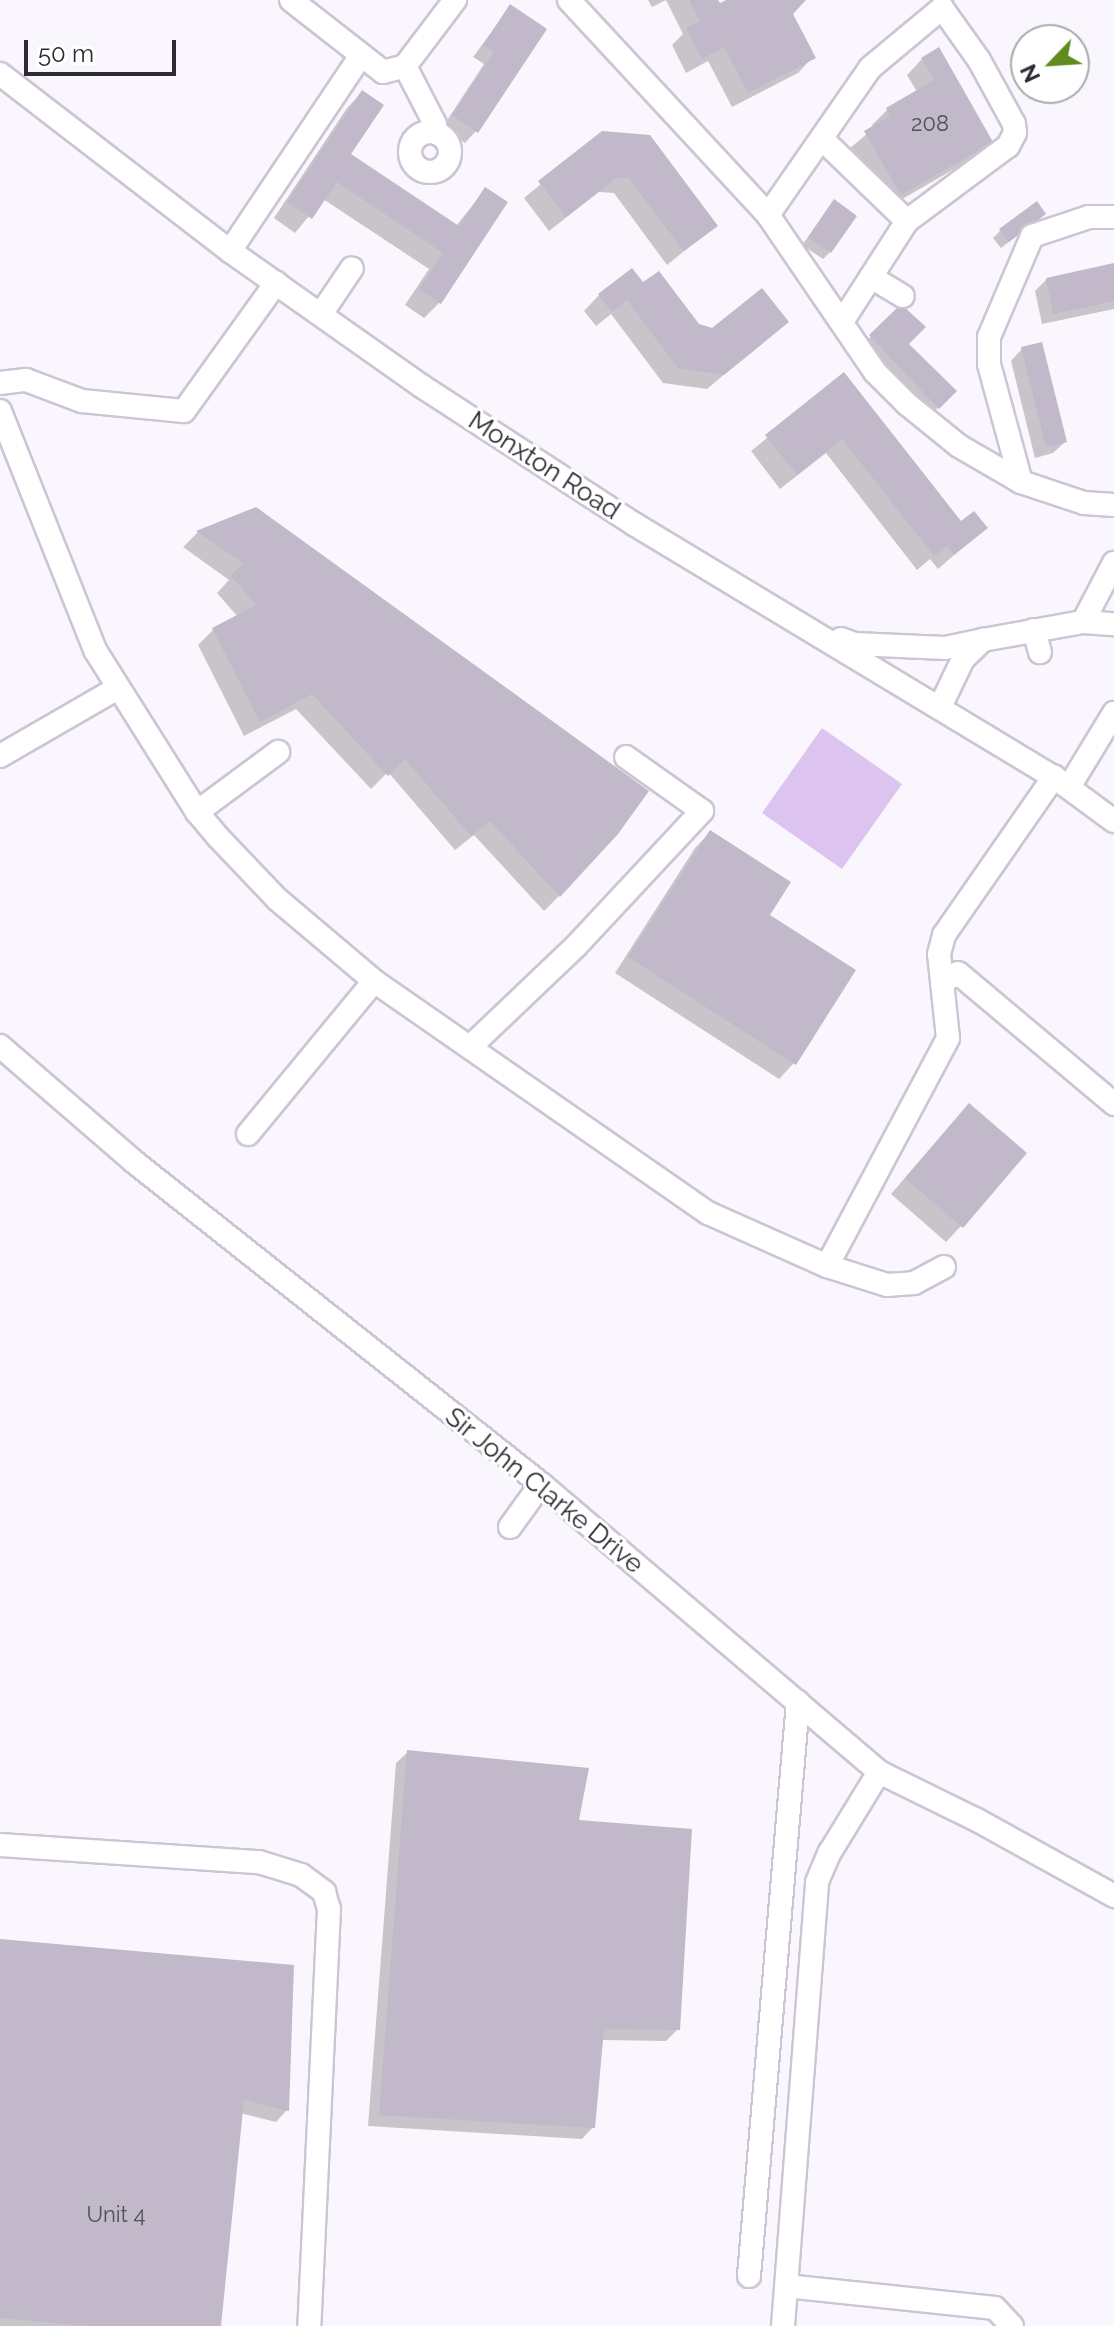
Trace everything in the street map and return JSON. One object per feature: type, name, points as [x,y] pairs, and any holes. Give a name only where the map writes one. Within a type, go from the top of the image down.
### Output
[{"type":"street","points":[[291,0],[383,72],[405,66],[425,44],[455,0]]},
{"type":"street","points":[[569,0],[768,215],[875,372],[907,404],[959,446],[1021,482],[1084,503],[1114,505]]},
{"type":"street","points":[[768,215],[870,68],[942,8],[979,60],[1014,124],[1015,133],[1008,146],[907,221],[842,322]]},
{"type":"street","points":[[230,251],[360,57]]},
{"type":"street","points":[[405,66],[435,124],[436,133]]},
{"type":"street","name":"Monxton Road","points":[[0,74],[230,251],[423,387],[634,524],[814,629],[1061,782],[1114,821]]},
{"type":"street","points":[[822,139],[907,221]]},
{"type":"street","points":[[1021,482],[989,364],[989,337],[1032,236],[1089,217],[1114,217]]},
{"type":"street","points":[[321,314],[352,268]]},
{"type":"street","points":[[871,277],[903,296]]},
{"type":"street","points":[[0,383],[26,380],[82,401],[184,411],[276,283]]},
{"type":"street","points":[[0,411],[95,650],[197,812],[277,899],[374,981],[708,1213],[827,1266],[887,1285],[914,1283],[944,1267]]},
{"type":"street","points":[[1083,622],[1114,563]]},
{"type":"street","points":[[814,629],[855,644],[945,648],[983,640],[1037,641],[1083,622],[1114,624]]},
{"type":"street","points":[[940,707],[963,659],[983,640]]},
{"type":"street","points":[[0,756],[118,688]]},
{"type":"street","points":[[827,1266],[948,1038],[939,954],[944,935],[1114,713]]},
{"type":"street","points":[[197,812],[278,752]]},
{"type":"street","points":[[470,1047],[576,946],[702,811],[626,757]]},
{"type":"street","points":[[942,982],[958,973],[1114,1104]]},
{"type":"street","points":[[248,1134],[374,981]]},
{"type":"street","name":"Sir John Clarke Drive","points":[[0,1046],[133,1161],[541,1484],[798,1702],[878,1777],[977,1820],[1114,1896]]},
{"type":"street","points":[[510,1527],[541,1484]]},
{"type":"street","points":[[749,2276],[798,1702]]},
{"type":"street","points":[[783,2326],[817,1882],[830,1852],[878,1777]]},
{"type":"street","points":[[0,1845],[259,1862],[301,1875],[324,1892],[329,1909],[309,2326]]},
{"type":"street","points":[[786,2286],[995,2308],[1012,2326]]},
{"type":"shaded area","points":[[822,728],[902,784],[842,869],[762,813]]},
{"type":"building","points":[[689,0],[718,0],[720,3],[726,0],[806,0],[793,14],[816,58],[748,93],[724,47],[702,59],[686,28],[700,21]]},
{"type":"building","points":[[510,4],[547,29],[478,133],[452,115],[494,52],[483,45]]},
{"type":"building","points":[[939,47],[993,142],[901,195],[864,131],[890,116],[886,108],[934,80],[921,58]]},
{"type":"building","points":[[362,90],[384,105],[351,154],[459,226],[485,187],[508,202],[441,304],[419,289],[443,253],[337,182],[312,219],[287,202]]},
{"type":"building","points":[[602,131],[650,135],[718,226],[684,251],[629,178],[616,178],[566,217],[538,181]]},
{"type":"building","points":[[834,199],[857,216],[831,253],[808,237]]},
{"type":"building","points":[[1037,201],[1046,214],[1009,242],[999,229]]},
{"type":"building","points":[[1114,263],[1114,301],[1053,314],[1046,278]]},
{"type":"building","points":[[632,268],[643,282],[659,271],[699,324],[712,328],[762,288],[789,322],[724,375],[678,368],[627,300],[612,312],[598,294]]},
{"type":"building","points":[[901,304],[926,327],[909,344],[957,391],[939,409],[869,335]]},
{"type":"building","points":[[1042,342],[1067,442],[1046,447],[1021,347]]},
{"type":"building","points":[[844,372],[961,521],[974,511],[988,528],[954,555],[947,546],[934,556],[842,439],[797,475],[765,435]]},
{"type":"building","points":[[256,507],[649,791],[618,834],[560,897],[490,821],[471,836],[405,759],[388,776],[312,694],[260,722],[212,628],[256,605],[231,576],[243,563],[196,531]]},
{"type":"building","points":[[710,830],[791,882],[770,915],[856,970],[796,1065],[628,957]]},
{"type":"building","points":[[969,1103],[1027,1153],[963,1228],[905,1178]]},
{"type":"building","points":[[407,1750],[589,1768],[579,1820],[692,1829],[680,2030],[604,2029],[595,2128],[379,2115]]},
{"type":"building","points":[[0,1939],[294,1965],[289,2111],[244,2100],[221,2326],[89,2326],[0,2318]]}]
